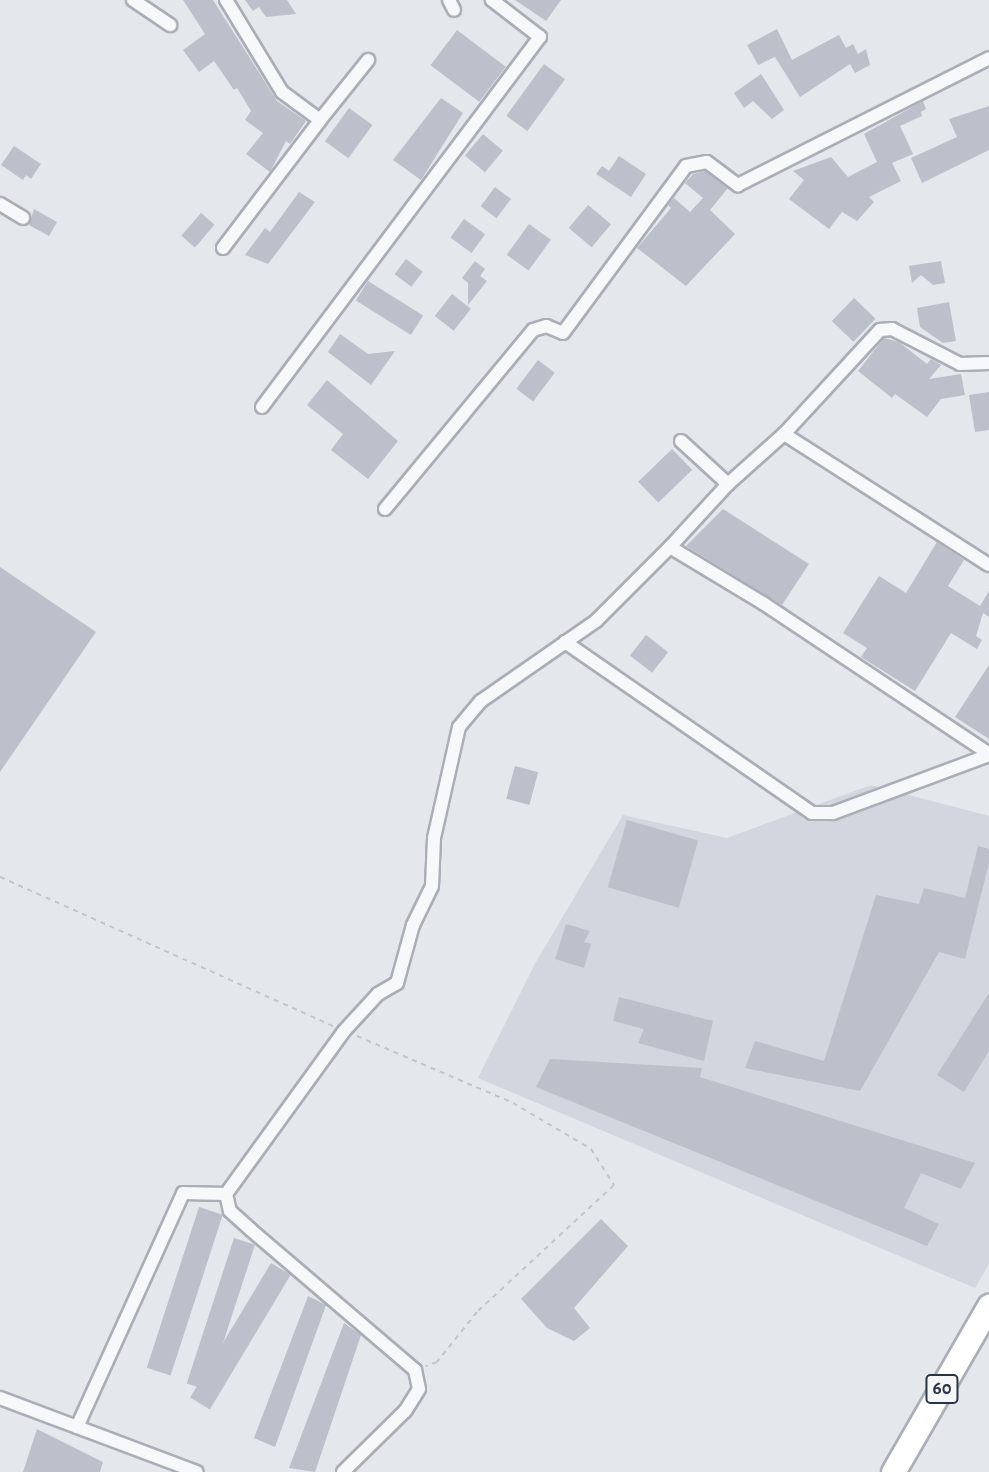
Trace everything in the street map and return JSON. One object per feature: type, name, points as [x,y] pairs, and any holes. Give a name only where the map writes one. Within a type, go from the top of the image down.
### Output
[{"type":"highway","name":"60","points":[[893,1472],[982,1336],[989,1306]]},
{"type":"street","points":[[134,0],[170,25]]},
{"type":"street","points":[[226,0],[282,92],[320,120]]},
{"type":"street","points":[[262,407],[540,37],[492,0]]},
{"type":"street","points":[[385,509],[533,330],[546,326],[563,333],[686,166],[708,162],[738,186],[989,58]]},
{"type":"street","points":[[223,248],[368,60]]},
{"type":"street","points":[[0,204],[23,218]]},
{"type":"street","points":[[343,1472],[405,1411],[419,1389],[415,1370],[230,1211],[226,1194],[344,1031],[379,994],[397,983],[413,925],[432,887],[434,838],[459,727],[481,701],[565,642],[622,597],[728,484],[784,434],[880,330],[892,330],[960,364],[989,363]]},
{"type":"street","points":[[784,434],[989,565]]},
{"type":"street","points":[[681,441],[728,484]]},
{"type":"street","points":[[670,547],[763,603],[989,755]]},
{"type":"street","points":[[565,642],[812,813],[833,813],[989,755]]},
{"type":"street","points":[[77,1427],[183,1193],[226,1194]]},
{"type":"street","points":[[0,1398],[197,1472]]},
{"type":"path","points":[[0,877],[344,1031],[513,1103],[591,1149],[614,1185],[477,1312],[437,1362],[415,1370]]},
{"type":"shaded area","points":[[871,785],[989,816],[989,1264],[975,1288],[478,1078],[536,962],[623,815],[727,838]]},
{"type":"building","points":[[183,0],[213,0],[277,101],[306,121],[290,144],[286,141],[270,172],[246,154],[263,133],[245,120],[251,111],[237,88],[234,90],[214,61],[199,72],[183,50],[205,34]]},
{"type":"building","points":[[245,0],[287,0],[296,14],[266,17],[259,7],[253,11]]},
{"type":"building","points":[[515,0],[561,0],[546,21]]},
{"type":"building","points":[[777,29],[792,60],[839,35],[846,48],[853,44],[858,54],[866,49],[870,65],[855,73],[850,64],[800,97],[775,57],[758,65],[747,45]]},
{"type":"building","points":[[457,30],[506,67],[479,102],[431,65]]},
{"type":"building","points":[[544,64],[565,79],[527,131],[506,116]]},
{"type":"building","points":[[761,74],[784,110],[772,119],[753,101],[744,108],[734,93]]},
{"type":"building","points":[[441,98],[463,113],[421,180],[393,160]]},
{"type":"building","points":[[923,101],[926,109],[921,112],[922,116],[900,126],[913,154],[892,163],[901,181],[869,197],[874,202],[857,221],[842,212],[829,229],[789,199],[804,180],[793,171],[831,157],[848,177],[877,162],[864,134]]},
{"type":"building","points":[[989,106],[989,150],[922,183],[911,158],[957,137],[949,119]]},
{"type":"building","points":[[349,108],[372,125],[348,158],[325,141]]},
{"type":"building","points":[[483,134],[503,151],[485,172],[465,155]]},
{"type":"building","points":[[14,146],[41,164],[31,179],[26,175],[23,180],[1,165]]},
{"type":"building","points":[[619,156],[646,174],[631,197],[596,174],[602,166],[609,171]]},
{"type":"building","points":[[705,171],[728,188],[710,210],[735,234],[686,286],[637,248],[671,208],[668,205],[674,198],[690,212],[703,198],[685,183],[693,174]]},
{"type":"building","points":[[495,187],[511,199],[497,218],[481,206]]},
{"type":"building","points":[[299,192],[315,202],[268,264],[245,255],[265,228],[270,232]]},
{"type":"building","points":[[588,205],[611,224],[592,247],[569,228]]},
{"type":"building","points":[[34,209],[57,222],[49,236],[29,225]]},
{"type":"building","points":[[201,213],[215,225],[195,247],[181,236]]},
{"type":"building","points":[[464,219],[485,234],[472,253],[450,238]]},
{"type":"building","points":[[529,224],[551,240],[529,271],[507,255]]},
{"type":"building","points":[[406,259],[423,272],[411,287],[395,274]]},
{"type":"building","points":[[475,261],[485,269],[480,276],[487,281],[468,305],[468,283],[462,278]]},
{"type":"building","points":[[941,261],[945,283],[933,285],[921,275],[912,283],[909,266]]},
{"type":"building","points":[[368,281],[423,315],[411,335],[356,301]]},
{"type":"building","points":[[452,294],[471,309],[454,331],[435,316]]},
{"type":"building","points":[[854,298],[876,319],[853,342],[832,321]]},
{"type":"building","points":[[949,302],[956,341],[943,343],[920,327],[917,308]]},
{"type":"building","points":[[340,334],[368,354],[395,351],[371,385],[328,352]]},
{"type":"building","points":[[884,338],[899,342],[927,364],[931,359],[941,365],[929,379],[961,374],[965,395],[941,399],[927,417],[895,394],[892,398],[858,371]]},
{"type":"building","points":[[538,360],[555,373],[533,401],[516,389]]},
{"type":"building","points":[[327,380],[398,441],[368,479],[331,450],[343,434],[307,405]]},
{"type":"building","points":[[989,392],[989,430],[975,432],[969,395]]},
{"type":"building","points":[[672,449],[692,470],[658,503],[638,482]]},
{"type":"building","points":[[723,509],[809,564],[782,605],[686,546]]},
{"type":"building","points":[[937,542],[964,560],[948,586],[980,606],[989,591],[989,617],[983,613],[976,636],[982,640],[977,649],[951,633],[915,691],[861,657],[867,648],[843,633],[879,576],[906,593]]},
{"type":"building","points":[[0,567],[96,632],[0,772]]},
{"type":"building","points":[[646,635],[668,652],[652,673],[630,655]]},
{"type":"building","points":[[989,665],[989,739],[955,717]]},
{"type":"building","points":[[515,766],[538,772],[529,805],[506,799]]},
{"type":"building","points":[[627,820],[698,840],[679,908],[608,887]]},
{"type":"building","points":[[978,846],[989,849],[989,863],[965,959],[939,952],[860,1091],[745,1068],[755,1041],[824,1061],[876,895],[919,904],[924,888],[965,898]]},
{"type":"building","points":[[566,924],[590,931],[584,942],[591,944],[584,968],[555,959]]},
{"type":"building","points":[[989,993],[989,1051],[964,1092],[937,1075]]},
{"type":"building","points":[[619,997],[713,1021],[704,1061],[638,1043],[644,1029],[613,1021]]},
{"type":"building","points":[[550,1059],[702,1068],[700,1077],[975,1163],[961,1189],[921,1173],[904,1208],[939,1224],[927,1246],[536,1087]]},
{"type":"building","points":[[199,1207],[223,1215],[171,1375],[147,1368]]},
{"type":"building","points":[[601,1219],[628,1246],[574,1308],[590,1328],[574,1341],[547,1328],[521,1299]]},
{"type":"building","points":[[234,1238],[255,1245],[208,1390],[187,1384]]},
{"type":"building","points":[[271,1263],[291,1275],[210,1409],[190,1398]]},
{"type":"building","points":[[308,1296],[326,1305],[275,1447],[254,1438]]},
{"type":"building","points":[[344,1323],[361,1335],[315,1472],[289,1468]]},
{"type":"building","points":[[37,1429],[103,1462],[100,1472],[23,1472]]}]
